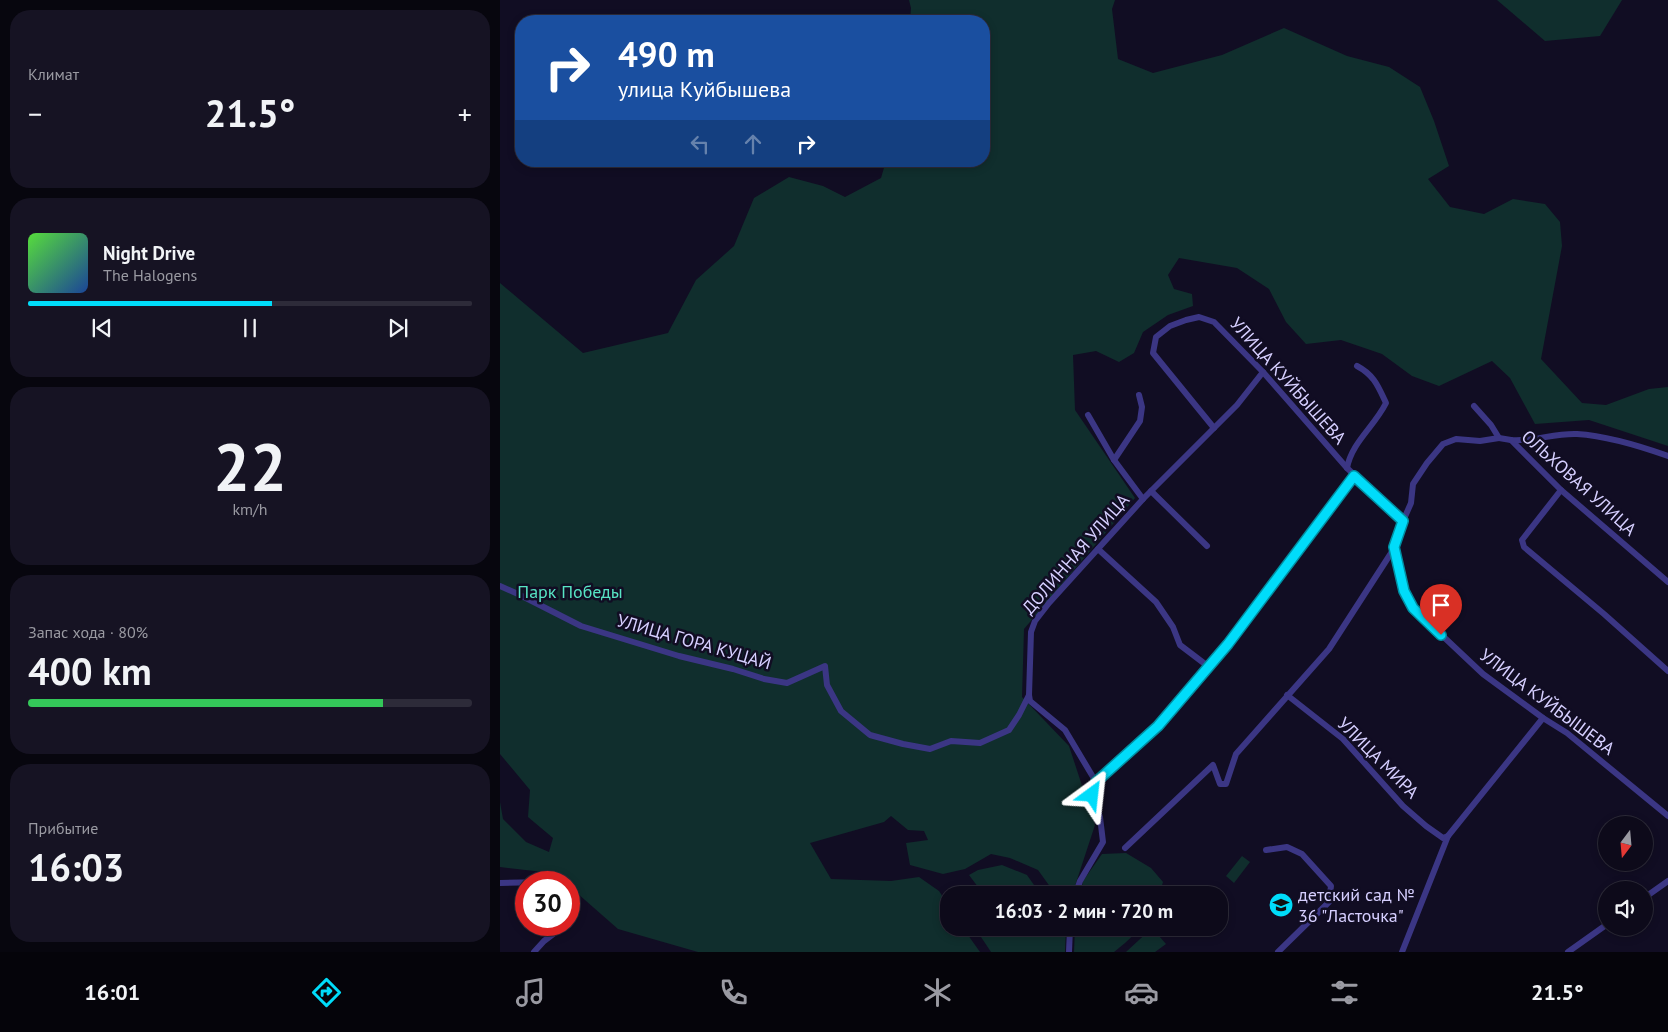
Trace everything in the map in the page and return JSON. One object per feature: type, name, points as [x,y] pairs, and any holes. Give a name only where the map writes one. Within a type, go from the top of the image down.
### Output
[{"type":"street","name":"УЛИЦА КУЙБЫШЕВА","points":[[1214,428],[1153,353],[1156,338],[1170,326],[1199,317],[1214,322],[1263,372],[1346,468],[1403,521]]},
{"type":"street","points":[[1346,468],[1355,446],[1380,414],[1386,403],[1368,372],[1357,366]]},
{"type":"street","name":"ДОЛИННАЯ УЛИЦА","points":[[1029,695],[1031,632],[1035,621],[1049,603],[1151,491],[1236,405],[1263,372]]},
{"type":"street","points":[[1114,460],[1140,422],[1142,407],[1139,395]]},
{"type":"street","name":"ОЛЬХОВАЯ УЛИЦА","points":[[1474,406],[1500,438],[1511,440],[1562,490],[1668,582]]},
{"type":"street","points":[[1088,415],[1114,460],[1143,500]]},
{"type":"street","points":[[1511,440],[1522,441],[1576,434],[1607,439],[1668,456]]},
{"type":"street","points":[[1125,848],[1213,765],[1220,784],[1226,784],[1236,754],[1329,648],[1394,547],[1411,503],[1414,484],[1427,463],[1443,444],[1456,439],[1480,441],[1500,438]]},
{"type":"street","points":[[1078,886],[1103,842],[1100,817],[1092,795],[1096,782],[1158,726],[1209,667],[1354,476]]},
{"type":"street","points":[[1562,490],[1522,540],[1524,547],[1668,671]]},
{"type":"street","name":"ДОЛИННАЯ УЛИЦА","points":[[1151,491],[1207,546]]},
{"type":"street","name":"УЛИЦА КУЙБЫШЕВА","points":[[1394,547],[1404,591],[1413,608],[1483,674],[1543,718],[1567,733],[1668,816]]},
{"type":"street","points":[[1098,549],[1156,602],[1173,627],[1180,645],[1209,667]]},
{"type":"street","name":"УЛИЦА ГОРА КУЦАЙ","points":[[500,586],[580,626],[764,679],[787,683],[825,666],[827,685],[841,711],[870,735],[903,744],[930,749],[951,741],[980,743],[1008,730],[1019,716],[1029,695]]},
{"type":"street","points":[[1029,695],[1030,701],[1065,730],[1096,782]]},
{"type":"street","name":"УЛИЦА МИРА","points":[[1287,695],[1342,738],[1403,806],[1443,838],[1448,836]]},
{"type":"street","points":[[1402,952],[1448,836],[1543,718]]},
{"type":"street","points":[[1266,850],[1287,847],[1302,854],[1331,886],[1329,902],[1278,952]]},
{"type":"street","points":[[1653,892],[1668,881]]},
{"type":"street","points":[[500,883],[515,883]]},
{"type":"street","points":[[1568,952],[1598,931]]},
{"type":"street","points":[[534,952],[551,936]]},
{"type":"street","points":[[1069,952],[1070,936]]},
{"type":"green space","name":"Парк Победы","points":[[909,0],[1115,0],[1112,9],[1118,59],[1153,73],[1222,55],[1284,28],[1347,56],[1389,67],[1420,87],[1449,166],[1428,179],[1450,207],[1484,214],[1513,199],[1545,204],[1560,222],[1562,246],[1541,359],[1582,403],[1606,405],[1649,389],[1668,387],[1668,446],[1589,420],[1535,424],[1510,378],[1492,361],[1439,386],[1412,376],[1382,354],[1341,340],[1306,344],[1286,322],[1269,289],[1237,268],[1179,258],[1168,275],[1174,289],[1192,294],[1193,306],[1168,315],[1143,332],[1134,353],[1119,362],[1096,351],[1073,355],[1075,410],[1135,498],[1024,629],[1022,697],[1069,746],[1095,825],[1075,886],[1050,886],[1038,870],[1010,858],[991,854],[965,869],[943,874],[910,865],[906,843],[928,840],[924,831],[908,830],[891,816],[884,822],[810,843],[831,879],[891,881],[919,877],[940,892],[940,936],[969,936],[980,952],[698,952],[618,929],[580,896],[580,871],[535,871],[500,867],[500,802],[503,819],[526,842],[549,852],[553,838],[528,817],[530,790],[500,754],[500,283],[583,353],[668,333],[696,280],[734,246],[754,198],[789,177],[823,186],[845,197],[881,178],[884,167],[990,167],[990,15],[910,15]]},
{"type":"green space","points":[[1497,0],[1622,0],[1600,36],[1545,41]]},
{"type":"green space","points":[[1126,853],[1151,868],[1163,882],[1162,886],[1082,886],[1083,881],[1102,854]]},
{"type":"green space","points":[[1242,856],[1250,862],[1234,883],[1226,876]]},
{"type":"green space","points":[[1002,865],[1027,875],[1035,886],[977,886],[969,875],[978,870]]},
{"type":"green space","points":[[980,936],[1066,936],[1065,952],[991,952]]},
{"type":"green space","points":[[1075,936],[1132,936],[1114,952],[1074,952]]},
{"type":"green space","points":[[1143,936],[1159,936],[1166,944],[1155,952],[1126,952]]},
{"type":"place","name":"детский сад № 36 \"Ласточка\"","points":[[1281,905]]},
{"type":"route","points":[[1092,795],[1096,782],[1158,726],[1228,644],[1354,476],[1403,521],[1394,547],[1404,591],[1413,608],[1441,635]]}]
